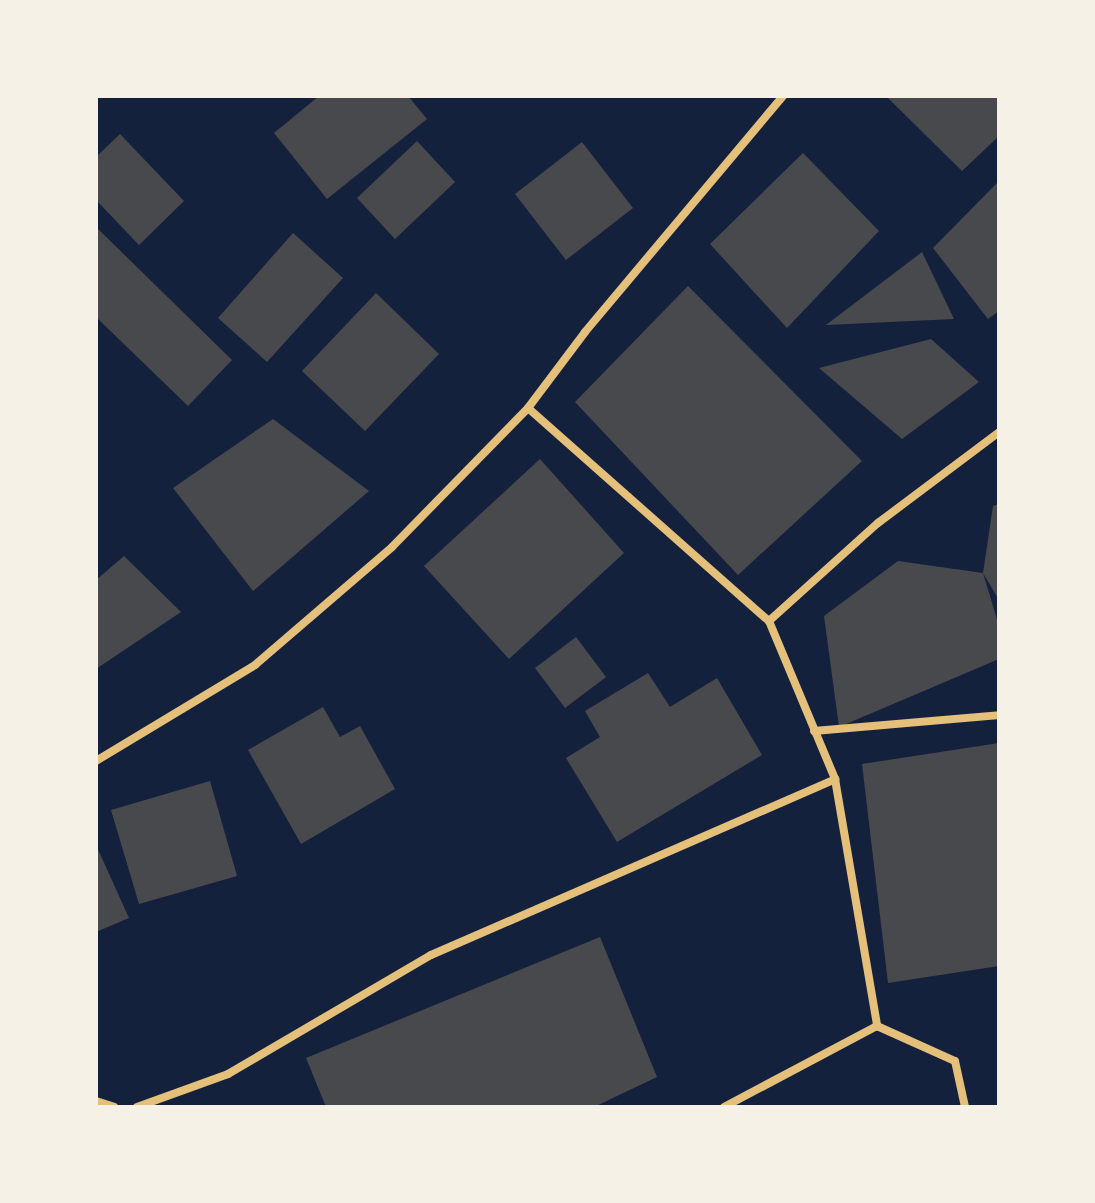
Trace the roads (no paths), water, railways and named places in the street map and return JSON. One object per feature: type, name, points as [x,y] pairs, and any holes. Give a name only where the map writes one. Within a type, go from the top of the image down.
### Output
[{"type":"street","points":[[96,761],[255,665],[392,547],[528,408],[585,332],[783,96]]},
{"type":"street","points":[[528,408],[769,621],[835,779],[877,1026]]},
{"type":"street","points":[[769,621],[878,523],[999,432]]},
{"type":"street","points":[[814,731],[999,715]]},
{"type":"street","points":[[137,1107],[228,1074],[431,955],[835,779]]},
{"type":"street","points":[[724,1107],[877,1026]]},
{"type":"street","points":[[877,1026],[955,1061],[965,1107]]},
{"type":"street","points":[[96,1101],[114,1107]]}]
